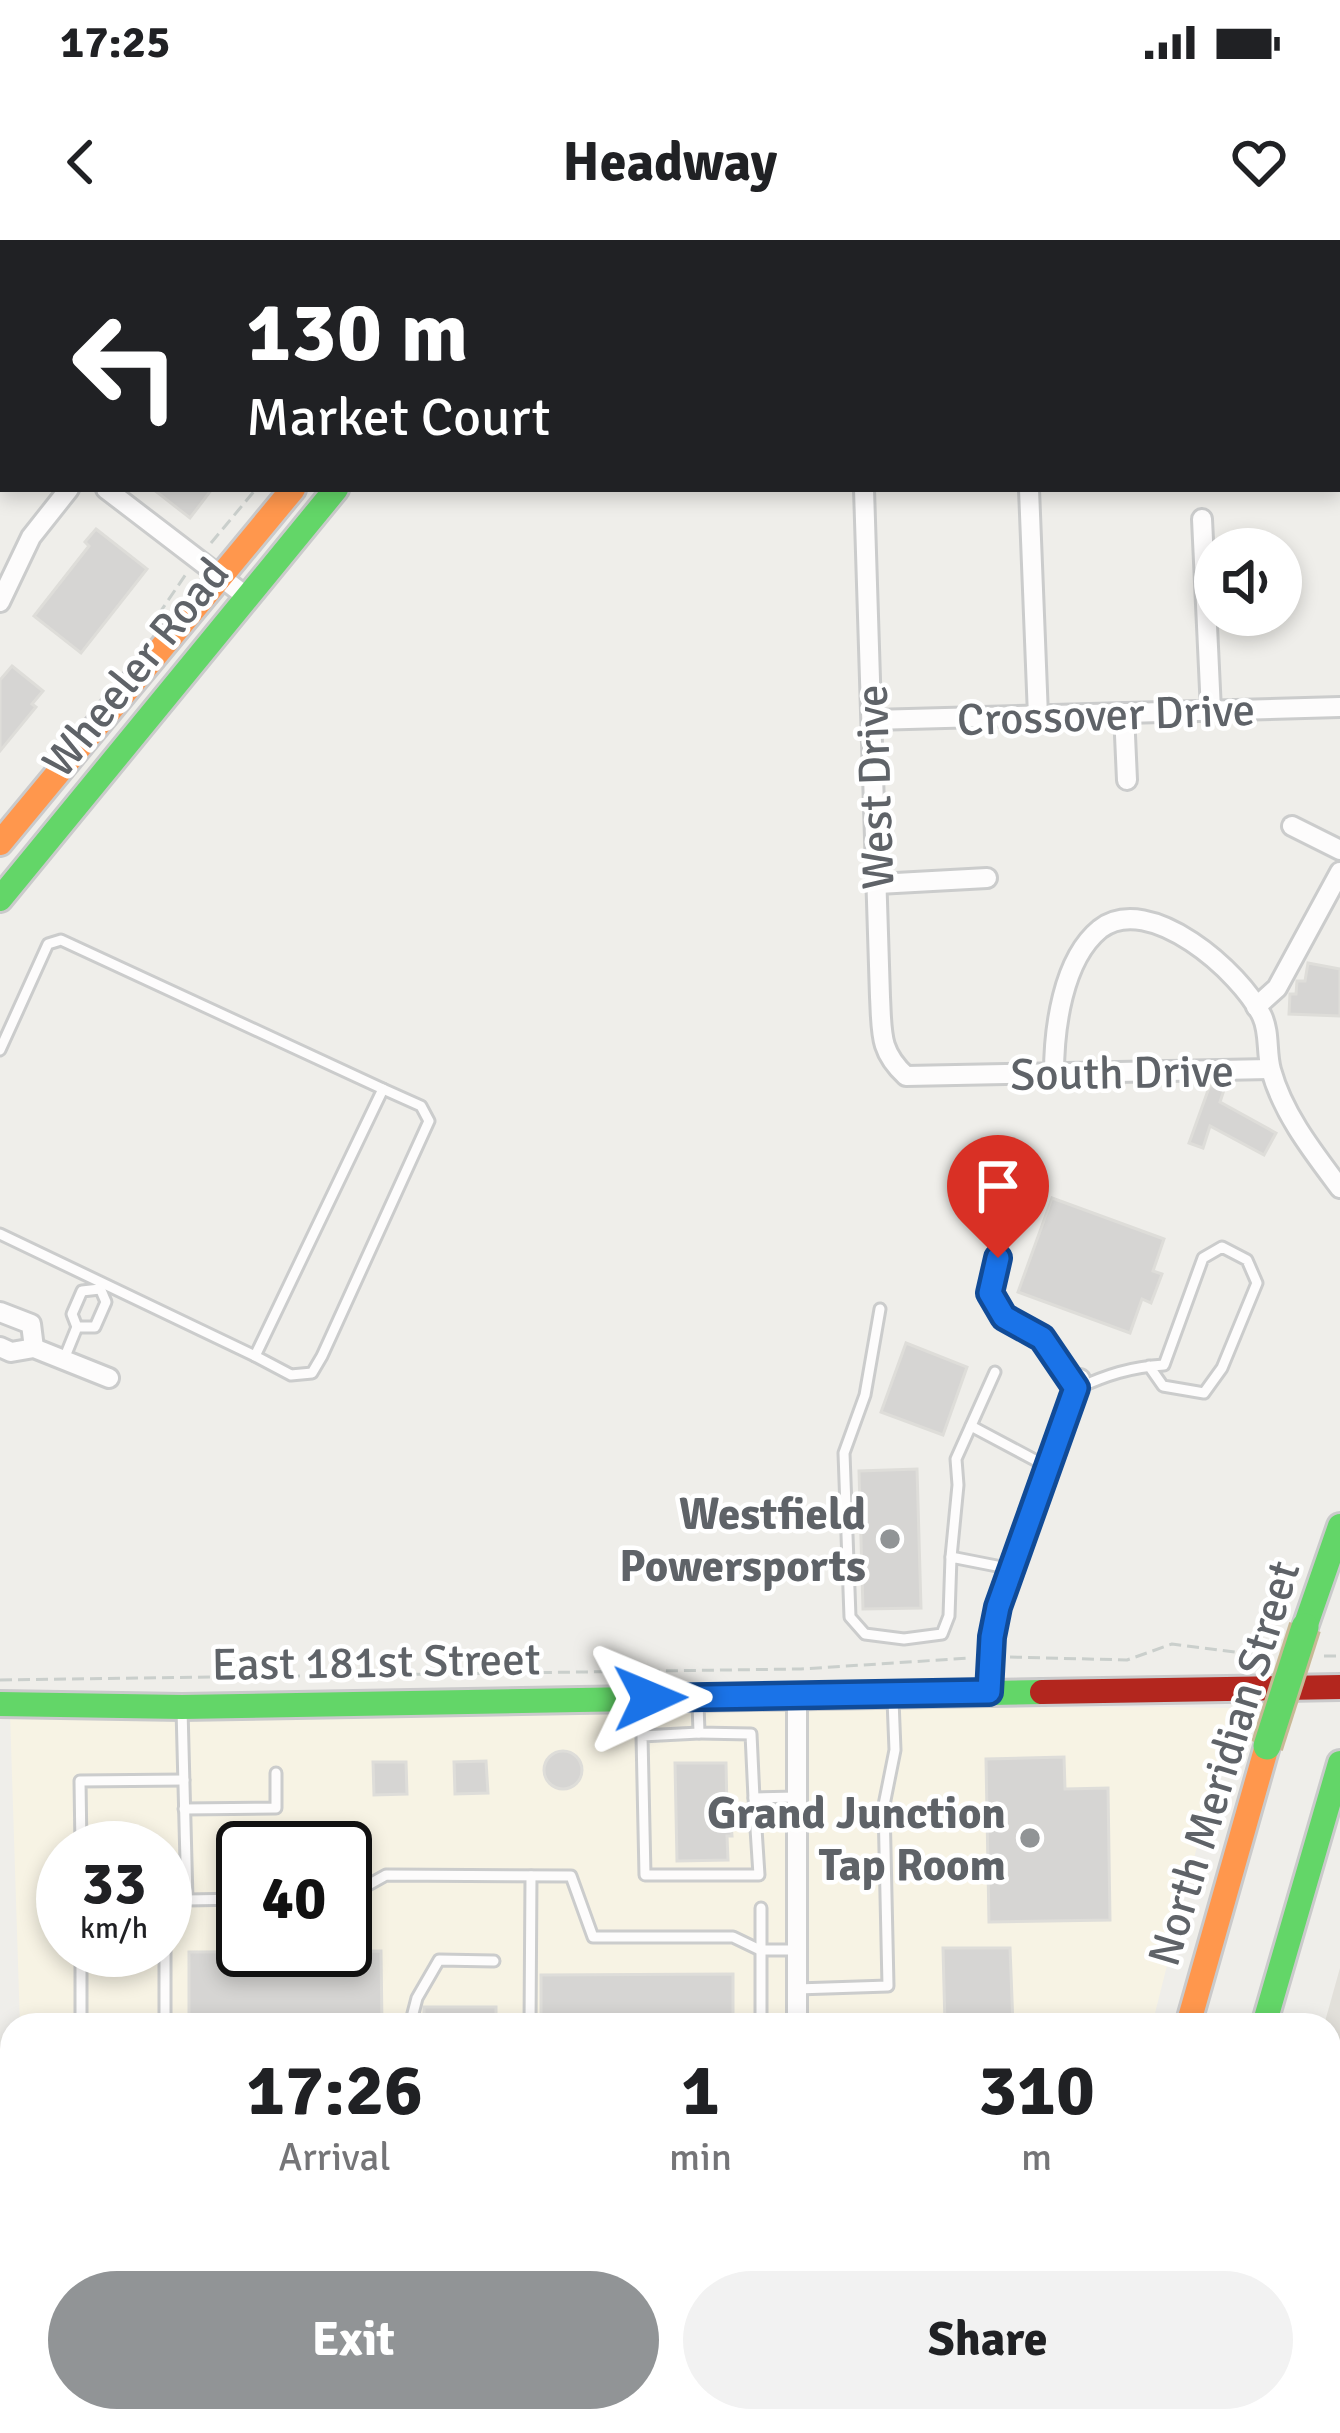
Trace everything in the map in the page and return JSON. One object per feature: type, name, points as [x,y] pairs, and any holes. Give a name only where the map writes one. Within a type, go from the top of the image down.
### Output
[{"type":"main road","name":"Wheeler Road","points":[[3,832],[291,492]]},
{"type":"main road","name":"Wheeler Road","points":[[0,898],[334,492]]},
{"type":"main road","name":"North Meridian Street","points":[[1191,2013],[1268,1745],[1340,1526]]},
{"type":"main road","name":"East 181st Street","points":[[0,1704],[182,1707],[1335,1687]]},
{"type":"main road","points":[[1267,2013],[1340,1763]]},
{"type":"street","points":[[0,602],[31,537],[68,492]]},
{"type":"street","points":[[110,492],[247,597]]},
{"type":"street","name":"West Drive","points":[[864,492],[882,1036],[889,1061],[906,1076]]},
{"type":"street","points":[[1029,492],[1038,716]]},
{"type":"street","points":[[1202,519],[1211,711]]},
{"type":"street","name":"Crossover Drive","points":[[872,720],[1340,707]]},
{"type":"street","points":[[1124,713],[1127,780]]},
{"type":"street","points":[[1292,826],[1340,850]]},
{"type":"street","points":[[1256,1007],[1276,988],[1340,872]]},
{"type":"street","points":[[878,884],[987,878]]},
{"type":"street","points":[[1054,1074],[1056,1016],[1076,964],[1096,933],[1112,922],[1147,919],[1180,933],[1227,972],[1256,1007],[1268,1040],[1270,1069]]},
{"type":"street","name":"South Drive","points":[[906,1076],[1270,1069],[1291,1116],[1340,1188]]},
{"type":"street","points":[[0,1312],[31,1324],[34,1348]]},
{"type":"street","points":[[0,1347],[11,1352],[34,1348],[109,1378]]},
{"type":"street","points":[[989,1692],[998,1607],[1078,1384]]},
{"type":"street","points":[[796,1696],[797,2013]]},
{"type":"lane","points":[[0,1050],[49,944],[62,940],[421,1106],[429,1121],[312,1372],[291,1375],[0,1234]]},
{"type":"lane","points":[[256,1356],[383,1090]]},
{"type":"lane","points":[[998,1258],[990,1293],[1004,1317],[1042,1338],[1078,1384],[1116,1370],[1149,1366],[1164,1365],[1203,1258],[1222,1247],[1247,1260],[1257,1283],[1222,1368],[1204,1394],[1163,1386],[1149,1366]]},
{"type":"lane","points":[[77,1328],[95,1328],[106,1302],[102,1286]]},
{"type":"lane","points":[[64,1359],[77,1328],[71,1314],[82,1291],[102,1286]]},
{"type":"lane","points":[[880,1309],[865,1395],[844,1454],[850,1617],[865,1634],[904,1639],[942,1634],[949,1616],[956,1459],[995,1372]]},
{"type":"lane","points":[[970,1426],[1048,1468]]},
{"type":"lane","points":[[951,1557],[1012,1569]]},
{"type":"lane","points":[[797,1989],[888,1986],[884,1804],[895,1750],[893,1694]]},
{"type":"lane","points":[[698,1697],[699,1733]]},
{"type":"lane","points":[[182,1707],[184,1821]]},
{"type":"lane","points":[[699,1733],[751,1734],[759,1875],[645,1875],[642,1736],[699,1733]]},
{"type":"lane","points":[[184,1809],[277,1808],[276,1774]]},
{"type":"lane","points":[[81,1821],[80,1781],[184,1780]]},
{"type":"lane","points":[[754,1798],[797,1797]]},
{"type":"lane","points":[[372,1882],[386,1874],[571,1876],[593,1937],[733,1937],[760,1950],[797,1950]]},
{"type":"lane","points":[[530,2013],[531,1876]]},
{"type":"lane","points":[[761,1908],[761,2013]]},
{"type":"lane","points":[[414,2013],[439,1960],[494,1961]]},
{"type":"lane","points":[[81,1977],[81,2013]]},
{"type":"lane","points":[[165,1977],[165,2013]]},
{"type":"path","points":[[0,1680],[802,1669],[991,1657],[1127,1660],[1172,1644],[1269,1656]]},
{"type":"path","points":[[1316,1656],[1340,1656]]},
{"type":"shaded area","points":[[1232,1708],[1155,2013],[20,2013],[10,1713]]},
{"type":"shaded area","points":[[1340,1968],[1340,2013],[1327,2013]]},
{"type":"building","points":[[157,492],[210,492],[190,518]]},
{"type":"building","points":[[96,529],[147,569],[81,653],[34,616],[89,546],[85,542]]},
{"type":"building","points":[[12,666],[43,691],[32,704],[36,707],[0,751],[0,680]]},
{"type":"building","points":[[1308,963],[1340,969],[1340,1016],[1289,1014],[1290,994],[1296,994],[1297,981],[1305,981]]},
{"type":"building","points":[[1210,1085],[1224,1090],[1220,1102],[1276,1133],[1264,1155],[1210,1126],[1203,1148],[1189,1143]]},
{"type":"building","points":[[1052,1198],[1164,1239],[1153,1271],[1162,1274],[1151,1303],[1142,1299],[1130,1333],[1018,1292]]},
{"type":"building","name":"Westfield Powersports","points":[[906,1343],[967,1367],[943,1435],[881,1412]]},
{"type":"building","name":"Westfield Powersports","points":[[917,1469],[921,1608],[863,1609],[859,1471]]},
{"type":"building","points":[[563,1751],[576,1757],[582,1770],[576,1783],[563,1789],[550,1783],[544,1770],[550,1757]]},
{"type":"building","points":[[1064,1757],[1065,1789],[1108,1788],[1110,1920],[989,1922],[986,1759]]},
{"type":"building","points":[[486,1761],[488,1793],[455,1794],[454,1762]]},
{"type":"building","points":[[373,1762],[406,1762],[407,1794],[374,1795]]},
{"type":"building","points":[[675,1763],[726,1763],[732,1836],[727,1836],[728,1860],[677,1861]]},
{"type":"building","points":[[943,1948],[1010,1948],[1013,2013],[945,2013]]},
{"type":"building","points":[[372,1951],[381,1951],[382,2013],[189,2013],[192,1952],[216,1952],[216,1977],[372,1977]]},
{"type":"building","points":[[733,1974],[733,2013],[541,2013],[541,1975]]},
{"type":"building","points":[[424,2007],[496,2007],[496,2013],[424,2013]]},
{"type":"traffic: fast","points":[[0,899],[334,492]]},
{"type":"traffic: fast","points":[[1305,1627],[1340,1526]]},
{"type":"traffic: fast","points":[[1267,1746],[1305,1627]]},
{"type":"traffic: fast","points":[[0,1704],[182,1707],[1042,1692]]},
{"type":"traffic: fast","points":[[1267,2013],[1340,1763]]},
{"type":"traffic: slow","points":[[0,843],[291,492]]},
{"type":"traffic: slow","points":[[1191,2013],[1267,1746]]},
{"type":"traffic: jam","points":[[1042,1692],[1340,1687]]},
{"type":"place","name":"Westfield Powersports","points":[[890,1539]]},
{"type":"place","name":"Grand Junction Tap Room","points":[[1030,1838]]},
{"type":"route","points":[[650,1698],[989,1692],[998,1607],[1076,1388],[1042,1338],[1004,1317],[990,1293],[998,1258]]}]
